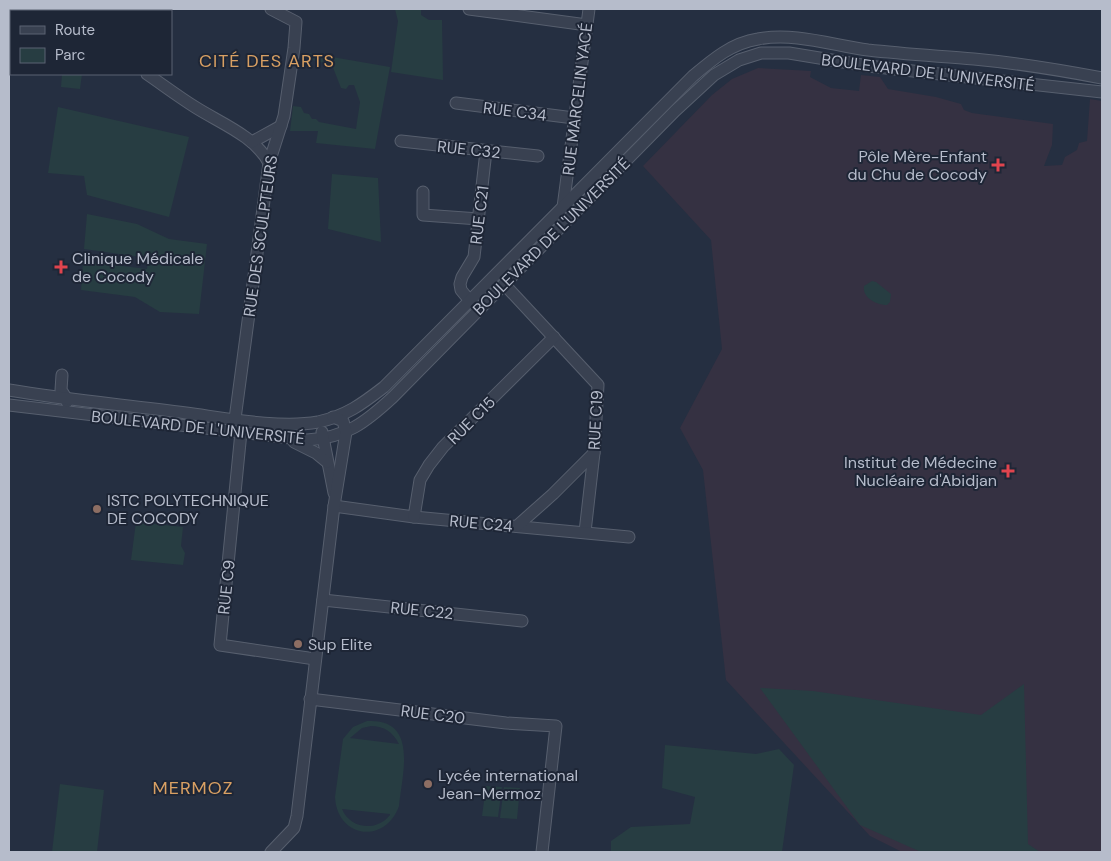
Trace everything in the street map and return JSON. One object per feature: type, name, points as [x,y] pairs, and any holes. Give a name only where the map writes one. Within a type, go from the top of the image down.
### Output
[{"type":"street","name":"RUE DES SCULPTEURS","points":[[235,419],[269,163],[281,126],[294,48],[296,22],[271,9]]},
{"type":"street","points":[[469,9],[587,25]]},
{"type":"street","name":"RUE MARCELIN YACÉ","points":[[563,206],[589,9]]},
{"type":"street","name":"BOULEVARD DE L'UNIVERSITÉ","points":[[9,390],[284,424],[306,424],[346,414],[384,387],[693,76],[719,54],[746,41],[773,37],[870,50],[975,59],[1102,78]]},
{"type":"street","points":[[868,66],[870,50]]},
{"type":"street","name":"BOULEVARD DE L'UNIVERSITÉ","points":[[9,405],[307,440],[346,432],[374,414],[393,397],[701,86],[726,66],[761,53],[789,53],[868,66],[1102,92]]},
{"type":"street","points":[[148,75],[252,142],[264,153],[269,163]]},
{"type":"street","name":"RUE C34","points":[[456,103],[574,118]]},
{"type":"street","points":[[252,142],[281,126]]},
{"type":"street","name":"RUE C32","points":[[401,142],[538,156]]},
{"type":"street","name":"RUE C21","points":[[470,301],[461,290],[460,284],[474,257],[486,151]]},
{"type":"street","points":[[423,192],[423,215],[479,219]]},
{"type":"street","points":[[563,206],[572,215]]},
{"type":"street","name":"RUE C19","points":[[504,284],[598,386],[594,453],[585,532]]},
{"type":"street","name":"RUE C15","points":[[414,517],[420,480],[429,465],[443,447],[554,337]]},
{"type":"street","points":[[60,411],[62,376]]},
{"type":"street","points":[[271,852],[294,828],[297,816],[335,503],[346,432],[343,421],[330,418],[321,429],[335,503]]},
{"type":"street","name":"RUE C9","points":[[242,432],[220,646],[316,659]]},
{"type":"street","points":[[286,438],[306,446],[327,462]]},
{"type":"street","points":[[517,526],[553,494],[594,453]]},
{"type":"street","name":"RUE C24","points":[[335,503],[414,517],[629,537]]},
{"type":"street","name":"RUE C22","points":[[323,600],[522,620]]},
{"type":"street","name":"RUE C20","points":[[310,699],[506,723],[556,726],[542,852]]},
{"type":"shaded area","points":[[758,68],[811,71],[810,77],[831,88],[859,91],[861,75],[880,77],[888,89],[936,97],[961,104],[964,110],[972,113],[1053,124],[1052,145],[1044,166],[1062,165],[1065,157],[1077,150],[1079,143],[1087,141],[1090,99],[1102,101],[1102,852],[902,852],[870,836],[726,680],[703,470],[680,428],[722,349],[711,240],[643,166],[712,95],[732,79]]},
{"type":"green space","points":[[395,9],[421,9],[421,15],[429,20],[442,20],[443,80],[391,72],[398,21]]},
{"type":"green space","points":[[309,53],[390,67],[375,149],[316,143],[318,131],[290,131],[293,106],[301,107],[304,113],[309,114],[312,119],[316,119],[319,122],[356,129],[360,102],[354,85],[349,85],[346,89],[341,88],[332,65],[308,59]]},
{"type":"green space","points":[[62,75],[82,75],[80,89],[61,87]]},
{"type":"green space","points":[[58,107],[189,137],[169,217],[87,195],[84,176],[48,173]]},
{"type":"green space","points":[[332,174],[378,178],[381,242],[328,229]]},
{"type":"green space","points":[[87,214],[137,224],[169,239],[207,244],[199,314],[160,312],[135,297],[81,290],[83,261],[147,269],[148,258],[84,249]]},
{"type":"green space","points":[[872,281],[891,294],[890,302],[887,305],[871,300],[865,294],[864,286]]},
{"type":"green space","points":[[136,522],[183,527],[181,546],[185,553],[183,565],[131,560]]},
{"type":"green space","points":[[1024,684],[1028,844],[1040,852],[921,852],[860,825],[760,688],[813,691],[981,715]]},
{"type":"green space","points":[[367,721],[383,722],[394,729],[401,738],[404,750],[403,779],[399,806],[392,818],[383,827],[373,831],[362,832],[352,828],[344,821],[338,811],[335,797],[343,739],[353,727]],"holes":[[[371,726],[388,730],[399,744],[350,738],[362,728]],[[342,809],[390,814],[390,815],[378,824],[364,826],[351,821]]]},
{"type":"green space","points":[[665,745],[756,754],[779,749],[794,765],[782,852],[611,852],[611,841],[631,827],[690,824],[695,797],[662,788]]},
{"type":"green space","points":[[60,784],[104,790],[97,852],[52,852]]},
{"type":"green space","points":[[486,786],[502,787],[498,817],[482,816]]},
{"type":"green space","points":[[504,787],[520,788],[517,819],[500,818]]},
{"type":"place","name":"Pôle Mère-Enfant du Chu de Cocody","points":[[998,165]]},
{"type":"place","name":"Clinique Médicale de Cocody","points":[[61,267]]},
{"type":"place","name":"Institut de Médecine Nucléaire d'Abidjan","points":[[1008,471]]},
{"type":"place","name":"ISTC POLYTECHNIQUE DE COCODY","points":[[97,509]]},
{"type":"place","name":"Sup Elite","points":[[298,644]]},
{"type":"place","name":"Lycée international Jean-Mermoz","points":[[428,784]]},
{"type":"district","name":"CITÉ DES ARTS","points":[[267,61]]},
{"type":"district","name":"MERMOZ","points":[[193,788]]}]
